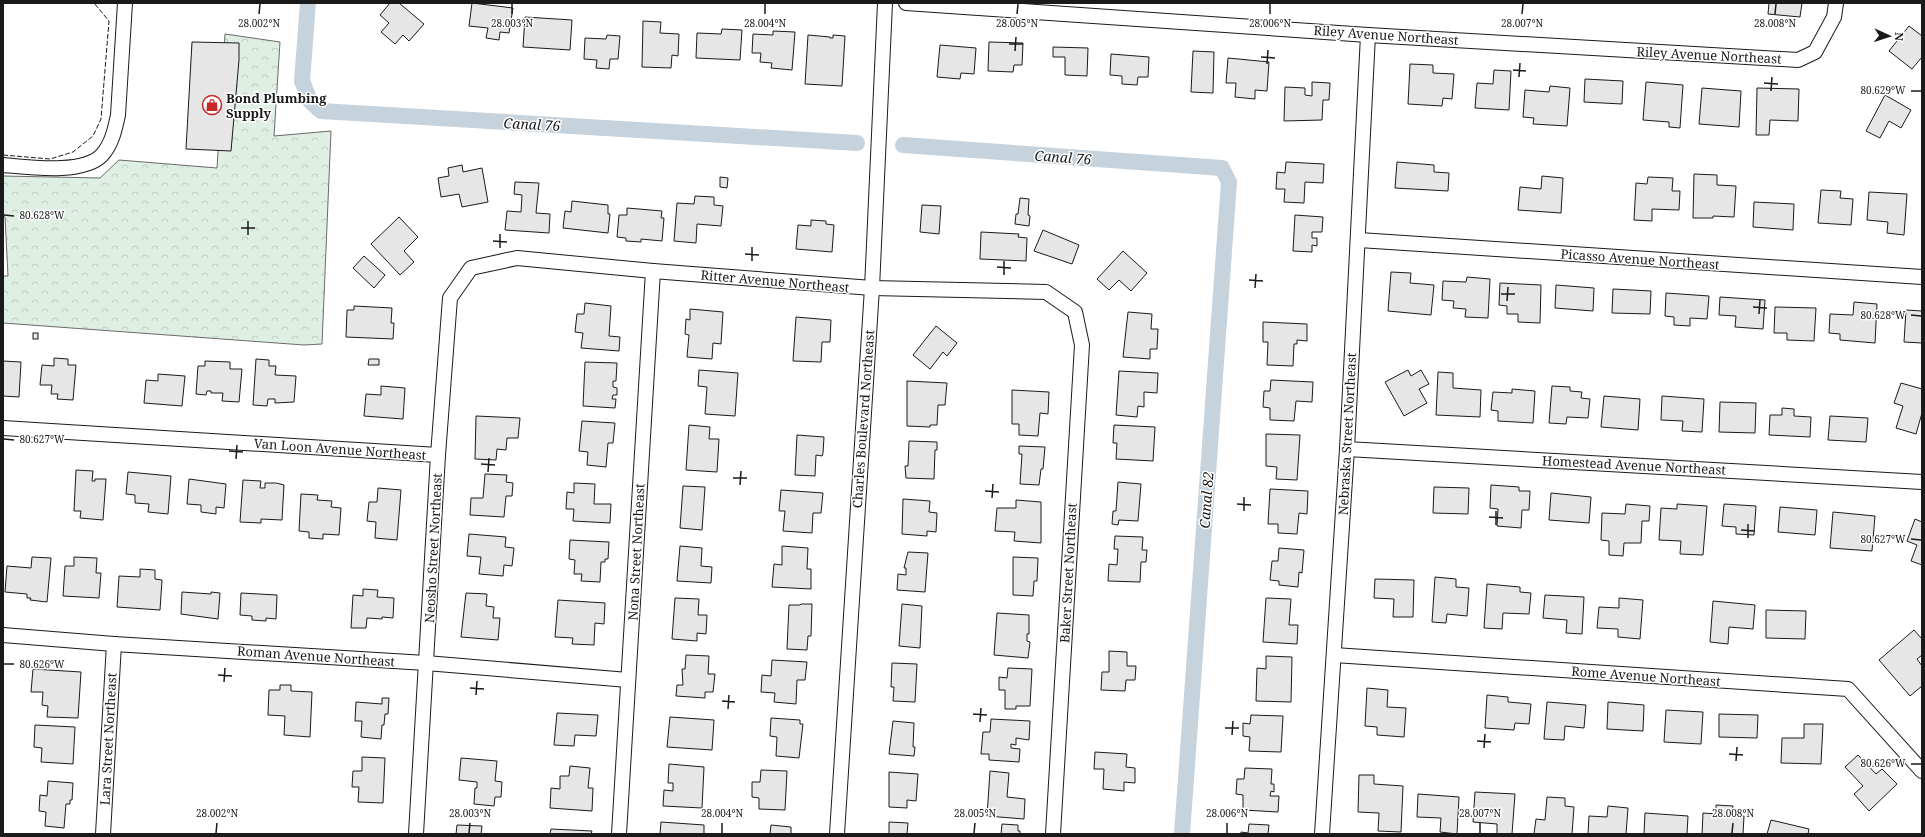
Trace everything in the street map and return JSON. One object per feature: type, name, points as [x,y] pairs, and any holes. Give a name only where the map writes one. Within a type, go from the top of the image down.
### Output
[{"type":"street","points":[[3,165],[61,169],[75,167],[101,156],[115,131],[118,115],[125,3]]},
{"type":"street","name":"Charles Boulevard Northeast","points":[[837,834],[872,288],[885,3]]},
{"type":"street","name":"Riley Avenue Northeast","points":[[906,3],[1368,35],[1798,60],[1815,52],[1834,17],[1836,3]]},
{"type":"street","name":"Nebraska Street Northeast","points":[[1322,834],[1347,449],[1368,35]]},
{"type":"street","name":"Picasso Avenue Northeast","points":[[1358,240],[1922,277]]},
{"type":"street","name":"Ritter Avenue Northeast","points":[[471,268],[517,258],[653,271],[872,288],[1046,292],[1075,312]]},
{"type":"street","name":"Neosho Street Northeast","points":[[416,834],[438,455],[450,298],[471,268]]},
{"type":"street","name":"Nona Street Northeast","points":[[619,834],[653,271]]},
{"type":"street","name":"Baker Street Northeast","points":[[1053,834],[1082,345],[1075,312]]},
{"type":"street","name":"Van Loon Avenue Northeast","points":[[3,428],[438,455]]},
{"type":"street","name":"Homestead Avenue Northeast","points":[[1347,449],[1922,482]]},
{"type":"street","name":"Roman Avenue Northeast","points":[[3,635],[114,644],[426,663],[628,680]]},
{"type":"street","name":"Lara Street Northeast","points":[[103,834],[114,644]]},
{"type":"street","name":"Rome Avenue Northeast","points":[[1334,655],[1848,690],[1922,771]]},
{"type":"green space","points":[[225,34],[280,42],[274,136],[331,131],[322,344],[304,345],[3,323],[3,276],[8,276],[5,217],[3,216],[3,176],[100,178],[119,160],[217,168]]},
{"type":"building","points":[[390,3],[399,3],[424,24],[409,41],[403,35],[395,44],[381,32],[389,23],[380,15]]},
{"type":"building","points":[[472,3],[513,8],[509,33],[500,32],[499,40],[486,38],[488,28],[469,26]]},
{"type":"building","points":[[1769,3],[1802,3],[1800,17],[1768,14]]},
{"type":"building","points":[[525,17],[572,20],[570,50],[523,47]]},
{"type":"building","points":[[643,21],[661,22],[660,33],[679,34],[678,56],[672,55],[671,68],[642,67]]},
{"type":"building","points":[[1909,26],[1922,36],[1922,57],[1912,69],[1889,51]]},
{"type":"building","points":[[722,29],[742,30],[740,60],[696,58],[697,33],[721,34]]},
{"type":"building","points":[[773,31],[795,32],[792,70],[771,68],[772,63],[760,62],[761,53],[752,53],[753,34],[773,35]]},
{"type":"building","points":[[607,35],[620,36],[618,59],[610,59],[609,69],[596,68],[597,60],[584,59],[585,38],[606,39]]},
{"type":"building","points":[[808,35],[830,38],[833,38],[833,35],[845,36],[842,86],[805,84]]},
{"type":"building","name":"Bond Plumbing Supply","points":[[192,42],[239,43],[239,60],[231,151],[186,149]]},
{"type":"building","points":[[989,42],[1023,43],[1022,65],[1014,65],[1013,72],[988,71]]},
{"type":"building","points":[[940,45],[976,48],[974,74],[961,73],[960,79],[937,77]]},
{"type":"building","points":[[1053,47],[1088,48],[1087,76],[1065,75],[1065,57],[1053,57]]},
{"type":"building","points":[[1193,51],[1214,52],[1213,93],[1191,92]]},
{"type":"building","points":[[1111,54],[1149,57],[1148,77],[1138,77],[1137,85],[1122,84],[1122,76],[1110,75]]},
{"type":"building","points":[[1228,58],[1269,62],[1267,91],[1255,90],[1255,99],[1235,97],[1236,83],[1226,83]]},
{"type":"building","points":[[1410,64],[1433,65],[1433,73],[1454,74],[1452,99],[1443,98],[1442,106],[1408,104]]},
{"type":"building","points":[[1494,70],[1511,71],[1509,110],[1475,108],[1477,83],[1493,84]]},
{"type":"building","points":[[1585,79],[1623,81],[1622,104],[1584,102]]},
{"type":"building","points":[[1312,82],[1330,83],[1329,100],[1323,100],[1322,120],[1284,121],[1285,87],[1305,88],[1305,95],[1312,96]]},
{"type":"building","points":[[1646,82],[1683,85],[1680,128],[1669,127],[1669,122],[1643,120]]},
{"type":"building","points":[[1550,86],[1570,88],[1567,126],[1533,124],[1534,118],[1523,117],[1525,90],[1549,92]]},
{"type":"building","points":[[1702,88],[1741,91],[1739,127],[1699,124]]},
{"type":"building","points":[[1757,88],[1799,89],[1798,121],[1770,120],[1769,135],[1756,135]]},
{"type":"building","points":[[1885,95],[1911,110],[1901,128],[1889,121],[1880,138],[1866,131]]},
{"type":"building","points":[[1286,162],[1324,164],[1323,183],[1305,182],[1304,203],[1284,202],[1285,189],[1276,189],[1277,172],[1285,173]]},
{"type":"building","points":[[1397,162],[1434,165],[1434,172],[1449,173],[1448,191],[1395,188]]},
{"type":"building","points":[[462,165],[463,172],[482,168],[488,202],[462,207],[459,194],[441,197],[438,178],[449,176],[448,168]]},
{"type":"building","points":[[1694,174],[1717,175],[1717,185],[1736,186],[1734,217],[1713,216],[1713,218],[1693,218]]},
{"type":"building","points":[[1542,176],[1563,178],[1561,213],[1518,210],[1520,187],[1541,189]]},
{"type":"building","points":[[720,177],[728,178],[727,188],[720,187]]},
{"type":"building","points":[[1648,177],[1673,178],[1672,191],[1680,191],[1679,210],[1652,209],[1652,221],[1634,220],[1636,183],[1647,184]]},
{"type":"building","points":[[515,182],[539,183],[536,213],[550,214],[549,233],[505,230],[507,211],[521,212],[522,195],[514,194]]},
{"type":"building","points":[[1821,190],[1841,191],[1840,198],[1853,199],[1851,225],[1818,223]]},
{"type":"building","points":[[1869,192],[1907,194],[1904,235],[1887,233],[1888,222],[1867,220]]},
{"type":"building","points":[[695,196],[714,197],[714,205],[723,206],[721,226],[697,224],[696,243],[674,241],[677,203],[694,204]]},
{"type":"building","points":[[1020,198],[1029,199],[1029,226],[1015,224]]},
{"type":"building","points":[[572,201],[608,205],[608,214],[610,214],[608,233],[563,228],[565,211],[571,212]]},
{"type":"building","points":[[1754,202],[1794,204],[1793,230],[1753,227]]},
{"type":"building","points":[[922,205],[941,206],[939,234],[920,232]]},
{"type":"building","points":[[627,208],[662,211],[661,218],[664,218],[662,241],[641,239],[641,242],[626,241],[626,238],[617,237],[619,215],[627,215]]},
{"type":"building","points":[[1295,215],[1323,217],[1322,232],[1312,232],[1312,238],[1317,238],[1317,246],[1312,245],[1312,252],[1293,251]]},
{"type":"building","points":[[399,217],[418,237],[404,251],[414,262],[400,275],[371,244]]},
{"type":"building","points":[[811,220],[826,221],[826,224],[834,225],[832,252],[796,249],[798,225],[811,226]]},
{"type":"building","points":[[1043,230],[1079,245],[1072,264],[1034,251]]},
{"type":"building","points":[[981,232],[1019,234],[1018,237],[1027,238],[1026,261],[980,259]]},
{"type":"building","points":[[1123,251],[1147,273],[1131,291],[1119,280],[1109,290],[1097,279]]},
{"type":"building","points":[[364,256],[385,275],[374,288],[353,268]]},
{"type":"building","points":[[1391,272],[1411,273],[1410,283],[1434,285],[1431,315],[1388,311]]},
{"type":"building","points":[[1467,277],[1490,279],[1488,318],[1465,317],[1466,309],[1453,308],[1454,301],[1442,300],[1443,281],[1466,282]]},
{"type":"building","points":[[1500,283],[1541,285],[1540,323],[1518,322],[1518,314],[1507,314],[1507,306],[1499,305]]},
{"type":"building","points":[[1556,285],[1594,288],[1593,311],[1555,308]]},
{"type":"building","points":[[1613,289],[1651,291],[1650,314],[1612,313]]},
{"type":"building","points":[[1666,293],[1709,296],[1707,319],[1690,318],[1690,326],[1674,325],[1674,317],[1665,316]]},
{"type":"building","points":[[1720,297],[1765,300],[1763,329],[1735,327],[1736,316],[1719,315]]},
{"type":"building","points":[[1854,302],[1877,304],[1875,343],[1840,340],[1840,334],[1829,333],[1830,314],[1853,315]]},
{"type":"building","points":[[585,303],[611,306],[609,336],[620,337],[619,351],[581,348],[583,333],[575,332],[577,314],[584,314]]},
{"type":"building","points":[[354,306],[392,308],[391,323],[394,323],[393,339],[346,337],[347,310],[354,310]]},
{"type":"building","points":[[1775,307],[1816,308],[1814,341],[1787,340],[1787,333],[1774,333]]},
{"type":"building","points":[[690,309],[723,312],[721,344],[713,343],[712,359],[687,357],[689,335],[685,334],[686,319],[690,320]]},
{"type":"building","points":[[1906,310],[1922,311],[1922,343],[1904,342]]},
{"type":"building","points":[[1128,312],[1152,314],[1151,329],[1158,329],[1157,349],[1150,349],[1150,359],[1123,357]]},
{"type":"building","points":[[796,317],[831,320],[830,342],[822,342],[821,362],[793,361]]},
{"type":"building","points":[[1263,322],[1307,324],[1307,341],[1297,340],[1297,344],[1294,344],[1293,366],[1267,365],[1268,342],[1263,342]]},
{"type":"building","points":[[936,326],[957,343],[947,356],[943,352],[930,369],[913,355]]},
{"type":"building","points":[[33,333],[38,333],[38,339],[33,339]]},
{"type":"building","points":[[54,358],[68,359],[68,365],[76,365],[73,400],[57,399],[58,394],[51,394],[52,385],[40,385],[42,365],[54,366]]},
{"type":"building","points":[[256,359],[269,360],[269,366],[276,366],[275,375],[296,376],[294,402],[275,403],[275,399],[268,399],[267,406],[253,405]]},
{"type":"building","points":[[369,359],[379,359],[379,365],[368,365]]},
{"type":"building","points":[[3,361],[21,362],[19,397],[3,396]]},
{"type":"building","points":[[205,361],[230,362],[230,369],[242,369],[239,402],[222,401],[223,393],[211,393],[211,391],[207,391],[206,395],[196,394],[198,366],[205,366]]},
{"type":"building","points":[[585,362],[617,363],[616,381],[613,381],[613,387],[617,388],[617,395],[613,395],[612,399],[616,399],[615,408],[583,406]]},
{"type":"building","points":[[699,370],[738,373],[735,416],[705,414],[707,387],[698,386]]},
{"type":"building","points":[[1408,370],[1411,376],[1421,370],[1429,384],[1419,389],[1427,403],[1404,416],[1385,382]]},
{"type":"building","points":[[1119,371],[1158,373],[1157,393],[1144,392],[1144,407],[1138,406],[1137,417],[1116,415]]},
{"type":"building","points":[[1438,372],[1453,373],[1453,388],[1481,390],[1480,417],[1436,415]]},
{"type":"building","points":[[158,374],[185,376],[182,406],[144,403],[146,380],[158,381]]},
{"type":"building","points":[[1271,380],[1313,382],[1312,402],[1296,401],[1294,421],[1270,420],[1270,408],[1263,407],[1264,391],[1270,391]]},
{"type":"building","points":[[907,381],[947,383],[945,405],[938,405],[937,425],[930,425],[930,427],[907,426]]},
{"type":"building","points":[[1901,383],[1922,389],[1922,413],[1916,434],[1896,428],[1903,406],[1894,403]]},
{"type":"building","points":[[381,386],[405,388],[403,419],[364,416],[366,394],[381,395]]},
{"type":"building","points":[[1552,386],[1570,387],[1570,391],[1582,392],[1581,398],[1590,399],[1588,418],[1567,417],[1566,424],[1549,423]]},
{"type":"building","points":[[1512,389],[1535,391],[1533,423],[1498,421],[1498,411],[1491,410],[1493,392],[1512,393]]},
{"type":"building","points":[[1012,390],[1049,392],[1048,414],[1040,413],[1038,436],[1019,435],[1019,424],[1012,424]]},
{"type":"building","points":[[1604,396],[1640,399],[1638,430],[1601,427]]},
{"type":"building","points":[[1662,396],[1704,399],[1702,432],[1682,431],[1683,421],[1661,420]]},
{"type":"building","points":[[1720,402],[1756,403],[1755,433],[1719,432]]},
{"type":"building","points":[[1782,408],[1794,409],[1794,416],[1811,417],[1810,437],[1769,435],[1770,415],[1782,415]]},
{"type":"building","points":[[476,416],[520,418],[518,438],[507,438],[506,450],[497,449],[496,460],[475,459]]},
{"type":"building","points":[[1830,416],[1868,418],[1866,442],[1828,440]]},
{"type":"building","points":[[582,421],[615,423],[613,443],[608,443],[606,467],[587,465],[588,452],[579,451]]},
{"type":"building","points":[[689,425],[710,427],[709,439],[719,439],[717,472],[686,470]]},
{"type":"building","points":[[1114,425],[1155,427],[1153,461],[1116,459],[1117,443],[1113,443]]},
{"type":"building","points":[[1266,434],[1300,435],[1297,480],[1276,479],[1277,467],[1266,466]]},
{"type":"building","points":[[797,435],[824,437],[822,456],[816,455],[815,476],[795,475]]},
{"type":"building","points":[[909,441],[937,442],[937,450],[935,450],[934,479],[906,478],[905,466],[908,466]]},
{"type":"building","points":[[1019,446],[1045,447],[1043,469],[1041,469],[1039,485],[1020,484],[1022,454],[1019,454]]},
{"type":"building","points":[[76,470],[93,471],[92,481],[95,481],[95,479],[106,479],[103,520],[80,518],[81,511],[74,511]]},
{"type":"building","points":[[128,472],[171,476],[168,514],[148,512],[149,504],[135,503],[135,495],[126,494]]},
{"type":"building","points":[[485,474],[507,475],[506,482],[513,483],[512,496],[506,496],[504,517],[470,515],[471,498],[483,498]]},
{"type":"building","points":[[189,479],[226,484],[224,508],[216,507],[216,514],[201,512],[201,505],[187,504]]},
{"type":"building","points":[[243,480],[261,481],[260,488],[265,488],[265,483],[284,485],[282,520],[261,519],[261,523],[240,522]]},
{"type":"building","points":[[1118,482],[1141,484],[1138,521],[1119,520],[1118,525],[1112,524],[1113,511],[1116,511]]},
{"type":"building","points":[[574,483],[595,484],[594,504],[611,504],[610,523],[573,521],[574,509],[566,509],[567,492],[574,493]]},
{"type":"building","points":[[1491,485],[1519,487],[1519,491],[1530,491],[1529,510],[1522,510],[1521,528],[1497,526],[1498,509],[1490,508]]},
{"type":"building","points":[[683,486],[705,487],[702,530],[680,528]]},
{"type":"building","points":[[1434,487],[1469,488],[1468,514],[1433,513]]},
{"type":"building","points":[[378,488],[401,490],[397,540],[375,538],[376,522],[367,521],[369,502],[377,502]]},
{"type":"building","points":[[1270,489],[1308,491],[1307,514],[1299,513],[1297,534],[1278,533],[1278,524],[1268,524]]},
{"type":"building","points":[[781,490],[823,493],[821,513],[813,513],[812,533],[783,531],[785,511],[779,511]]},
{"type":"building","points":[[1551,493],[1591,497],[1589,523],[1549,520]]},
{"type":"building","points":[[301,494],[318,495],[317,500],[332,501],[331,507],[341,508],[339,535],[323,534],[323,539],[309,538],[309,532],[299,531]]},
{"type":"building","points":[[903,499],[930,501],[929,512],[937,513],[936,532],[927,531],[927,536],[902,534]]},
{"type":"building","points":[[1016,500],[1041,502],[1041,543],[1014,541],[1015,532],[995,531],[997,508],[1016,508]]},
{"type":"building","points":[[1626,504],[1650,506],[1649,521],[1642,521],[1641,543],[1624,543],[1623,556],[1609,555],[1609,541],[1601,540],[1602,513],[1625,514]]},
{"type":"building","points":[[1677,504],[1707,506],[1703,555],[1680,554],[1681,541],[1659,540],[1661,508],[1677,509]]},
{"type":"building","points":[[1724,504],[1756,506],[1754,535],[1736,534],[1736,527],[1722,526]]},
{"type":"building","points":[[1780,507],[1817,510],[1815,535],[1778,532]]},
{"type":"building","points":[[1833,512],[1875,516],[1872,551],[1830,548]]},
{"type":"building","points":[[1915,519],[1922,522],[1922,565],[1911,561],[1917,545],[1907,541]]},
{"type":"building","points":[[469,534],[506,537],[505,547],[514,548],[512,566],[504,565],[503,576],[479,574],[481,557],[467,556]]},
{"type":"building","points":[[1115,536],[1143,537],[1142,550],[1147,550],[1146,562],[1141,562],[1140,582],[1108,581],[1109,564],[1117,565],[1118,549],[1114,549]]},
{"type":"building","points":[[570,540],[609,542],[608,559],[605,559],[605,562],[601,562],[600,582],[581,581],[582,574],[574,574],[575,560],[569,559]]},
{"type":"building","points":[[680,546],[702,548],[701,566],[712,567],[711,583],[677,581]]},
{"type":"building","points":[[782,546],[808,548],[807,569],[811,569],[811,589],[772,587],[774,564],[782,565]]},
{"type":"building","points":[[1279,548],[1304,550],[1302,573],[1299,572],[1298,587],[1279,585],[1279,581],[1270,580],[1272,561],[1278,561]]},
{"type":"building","points":[[908,552],[928,553],[925,592],[897,590],[898,574],[906,575],[906,568],[904,568]]},
{"type":"building","points":[[32,557],[51,558],[47,602],[30,600],[31,598],[27,598],[27,594],[5,592],[7,566],[31,568]]},
{"type":"building","points":[[74,557],[97,558],[96,573],[101,573],[99,598],[63,596],[65,566],[74,566]]},
{"type":"building","points":[[1013,557],[1038,558],[1037,581],[1034,581],[1033,596],[1013,595]]},
{"type":"building","points":[[140,569],[155,570],[155,579],[162,580],[160,610],[117,607],[119,576],[140,577]]},
{"type":"building","points":[[1435,577],[1456,579],[1456,587],[1469,588],[1467,616],[1447,614],[1446,623],[1432,622]]},
{"type":"building","points":[[1375,579],[1414,580],[1413,617],[1393,617],[1394,599],[1374,598]]},
{"type":"building","points":[[1487,584],[1520,587],[1520,592],[1531,593],[1529,614],[1503,613],[1502,629],[1484,628]]},
{"type":"building","points":[[363,589],[378,590],[377,597],[394,598],[393,618],[367,618],[366,628],[351,628],[353,595],[363,596]]},
{"type":"building","points":[[182,592],[211,594],[211,592],[220,593],[218,619],[181,614]]},
{"type":"building","points":[[241,593],[277,595],[276,619],[266,618],[266,621],[252,620],[252,616],[240,615]]},
{"type":"building","points":[[466,593],[487,594],[486,606],[494,607],[493,618],[500,618],[498,640],[461,637]]},
{"type":"building","points":[[1545,595],[1584,597],[1582,634],[1566,633],[1567,620],[1543,618]]},
{"type":"building","points":[[675,598],[699,599],[698,615],[707,615],[706,634],[697,633],[697,641],[672,639]]},
{"type":"building","points":[[1266,598],[1291,599],[1289,625],[1298,625],[1297,644],[1263,642]]},
{"type":"building","points":[[1619,598],[1643,600],[1640,639],[1618,637],[1618,629],[1597,628],[1599,607],[1619,608]]},
{"type":"building","points":[[558,600],[605,603],[604,624],[595,623],[594,645],[572,644],[573,638],[555,637]]},
{"type":"building","points":[[1713,601],[1755,605],[1753,629],[1729,627],[1728,644],[1710,642]]},
{"type":"building","points":[[812,604],[811,636],[808,636],[807,650],[787,649],[789,605]]},
{"type":"building","points":[[902,604],[922,606],[920,648],[899,646]]},
{"type":"building","points":[[1766,610],[1806,611],[1805,639],[1766,638]]},
{"type":"building","points":[[997,613],[1029,615],[1029,634],[1027,634],[1027,641],[1030,642],[1028,658],[994,655]]},
{"type":"building","points":[[1914,630],[1922,639],[1922,655],[1917,659],[1922,666],[1922,686],[1910,696],[1879,660]]},
{"type":"building","points":[[1109,651],[1127,652],[1127,666],[1136,666],[1135,680],[1126,680],[1125,691],[1101,690],[1102,672],[1109,672]]},
{"type":"building","points":[[686,655],[709,656],[708,674],[715,674],[713,692],[705,692],[705,698],[676,696],[677,685],[683,685],[682,669],[685,669]]},
{"type":"building","points":[[1266,656],[1292,657],[1291,702],[1256,701],[1257,668],[1266,669]]},
{"type":"building","points":[[772,660],[807,662],[805,680],[797,680],[796,704],[774,702],[775,693],[761,692],[762,675],[771,676]]},
{"type":"building","points":[[892,663],[917,664],[915,702],[893,701],[894,687],[891,687]]},
{"type":"building","points":[[1008,668],[1032,669],[1030,706],[1016,706],[1016,709],[1005,709],[1005,690],[999,690],[999,677],[1007,678]]},
{"type":"building","points":[[33,669],[81,672],[78,718],[47,717],[48,706],[42,705],[43,692],[31,692]]},
{"type":"building","points":[[280,685],[291,685],[291,691],[312,692],[310,737],[284,735],[285,716],[268,715],[269,690],[280,690]]},
{"type":"building","points":[[1367,688],[1388,690],[1387,707],[1406,708],[1404,737],[1377,735],[1377,727],[1365,726]]},
{"type":"building","points":[[1487,695],[1508,697],[1508,702],[1531,704],[1529,724],[1515,723],[1514,730],[1485,728]]},
{"type":"building","points":[[382,698],[389,698],[388,714],[385,714],[384,725],[382,725],[381,739],[361,737],[362,721],[355,721],[356,702],[382,704]]},
{"type":"building","points":[[1547,702],[1586,705],[1584,728],[1565,726],[1564,740],[1544,739]]},
{"type":"building","points":[[1608,702],[1644,705],[1643,731],[1607,729]]},
{"type":"building","points":[[1666,710],[1703,712],[1701,744],[1664,742]]},
{"type":"building","points":[[557,713],[598,715],[596,736],[575,735],[574,746],[554,745]]},
{"type":"building","points":[[1719,714],[1758,715],[1757,738],[1719,737]]},
{"type":"building","points":[[1251,715],[1283,716],[1281,752],[1249,751],[1250,737],[1243,736],[1243,723],[1250,724]]},
{"type":"building","points":[[670,717],[714,720],[712,750],[667,747]]},
{"type":"building","points":[[771,718],[800,720],[800,724],[803,724],[799,758],[776,756],[777,737],[770,736]]},
{"type":"building","points":[[991,719],[1030,721],[1029,740],[1016,738],[1016,745],[1011,744],[1011,748],[1020,749],[1019,762],[989,760],[989,754],[981,754],[983,732],[990,732]]},
{"type":"building","points":[[893,721],[914,723],[914,756],[889,754]]},
{"type":"building","points":[[1804,724],[1823,724],[1821,764],[1781,763],[1782,738],[1804,738]]},
{"type":"building","points":[[35,725],[75,727],[73,764],[41,762],[42,748],[34,747]]},
{"type":"building","points":[[1095,752],[1127,754],[1126,767],[1135,768],[1135,783],[1124,782],[1124,791],[1103,789],[1104,769],[1094,769]]},
{"type":"building","points":[[1858,755],[1876,774],[1882,769],[1897,784],[1869,811],[1854,794],[1863,786],[1845,767]]},
{"type":"building","points":[[362,757],[385,758],[383,803],[358,802],[359,787],[352,787],[353,771],[362,771]]},
{"type":"building","points":[[461,758],[497,761],[495,781],[502,782],[501,797],[495,797],[494,806],[474,804],[477,782],[459,780]]},
{"type":"building","points":[[669,764],[704,767],[702,808],[663,806],[664,790],[673,791],[673,783],[668,783]]},
{"type":"building","points":[[570,766],[590,768],[588,788],[593,788],[592,811],[550,808],[551,788],[560,789],[560,776],[569,776]]},
{"type":"building","points":[[1245,768],[1272,769],[1271,784],[1274,784],[1274,792],[1271,791],[1270,796],[1279,796],[1278,812],[1243,810],[1243,795],[1236,794],[1237,779],[1244,779]]},
{"type":"building","points":[[761,770],[787,771],[785,810],[759,809],[759,798],[752,797],[752,782],[760,782]]},
{"type":"building","points":[[990,771],[1009,773],[1007,797],[1025,799],[1024,819],[987,816]]},
{"type":"building","points":[[889,772],[918,774],[916,801],[907,800],[907,808],[889,807]]},
{"type":"building","points":[[1359,775],[1374,775],[1374,784],[1403,786],[1401,832],[1378,831],[1379,813],[1358,812]]},
{"type":"building","points":[[48,781],[73,783],[72,800],[70,800],[70,804],[66,804],[64,828],[45,826],[46,812],[39,811],[40,795],[47,796]]},
{"type":"building","points":[[1475,792],[1515,794],[1512,834],[1497,834],[1497,824],[1473,822]]},
{"type":"building","points":[[1418,794],[1459,797],[1457,834],[1440,832],[1441,818],[1417,817]]},
{"type":"building","points":[[1547,797],[1565,798],[1565,806],[1574,807],[1572,834],[1534,834],[1536,819],[1545,820]]},
{"type":"building","points":[[1716,805],[1733,806],[1732,815],[1744,816],[1743,834],[1702,834],[1703,813],[1716,814]]},
{"type":"building","points":[[1608,806],[1628,808],[1626,834],[1588,834],[1589,816],[1607,817]]},
{"type":"building","points":[[1645,813],[1688,816],[1687,834],[1644,834]]},
{"type":"building","points":[[1771,820],[1809,829],[1808,834],[1767,834]]},
{"type":"building","points":[[661,822],[704,825],[704,834],[660,834]]},
{"type":"building","points":[[889,822],[908,823],[907,834],[889,834]]},
{"type":"building","points":[[1002,824],[1018,825],[1018,831],[1020,831],[1020,834],[1001,834]]},
{"type":"building","points":[[1249,824],[1269,825],[1268,834],[1241,834],[1241,832],[1248,833]]},
{"type":"building","points":[[457,825],[482,826],[481,834],[456,834]]},
{"type":"building","points":[[771,825],[791,827],[791,834],[770,834]]},
{"type":"building","points":[[551,829],[592,831],[591,834],[550,834]]},
{"type":"waterway","name":"Canal 76","points":[[308,3],[302,81],[310,101],[321,111],[857,143]]},
{"type":"waterway","name":"Canal 82","points":[[903,145],[1222,168],[1229,182],[1182,834]]},
{"type":"fence","points":[[3,155],[50,159],[73,152],[93,136],[101,119],[109,21],[94,3]]},
{"type":"place","name":"Bond Plumbing Supply","points":[[212,105]]}]
